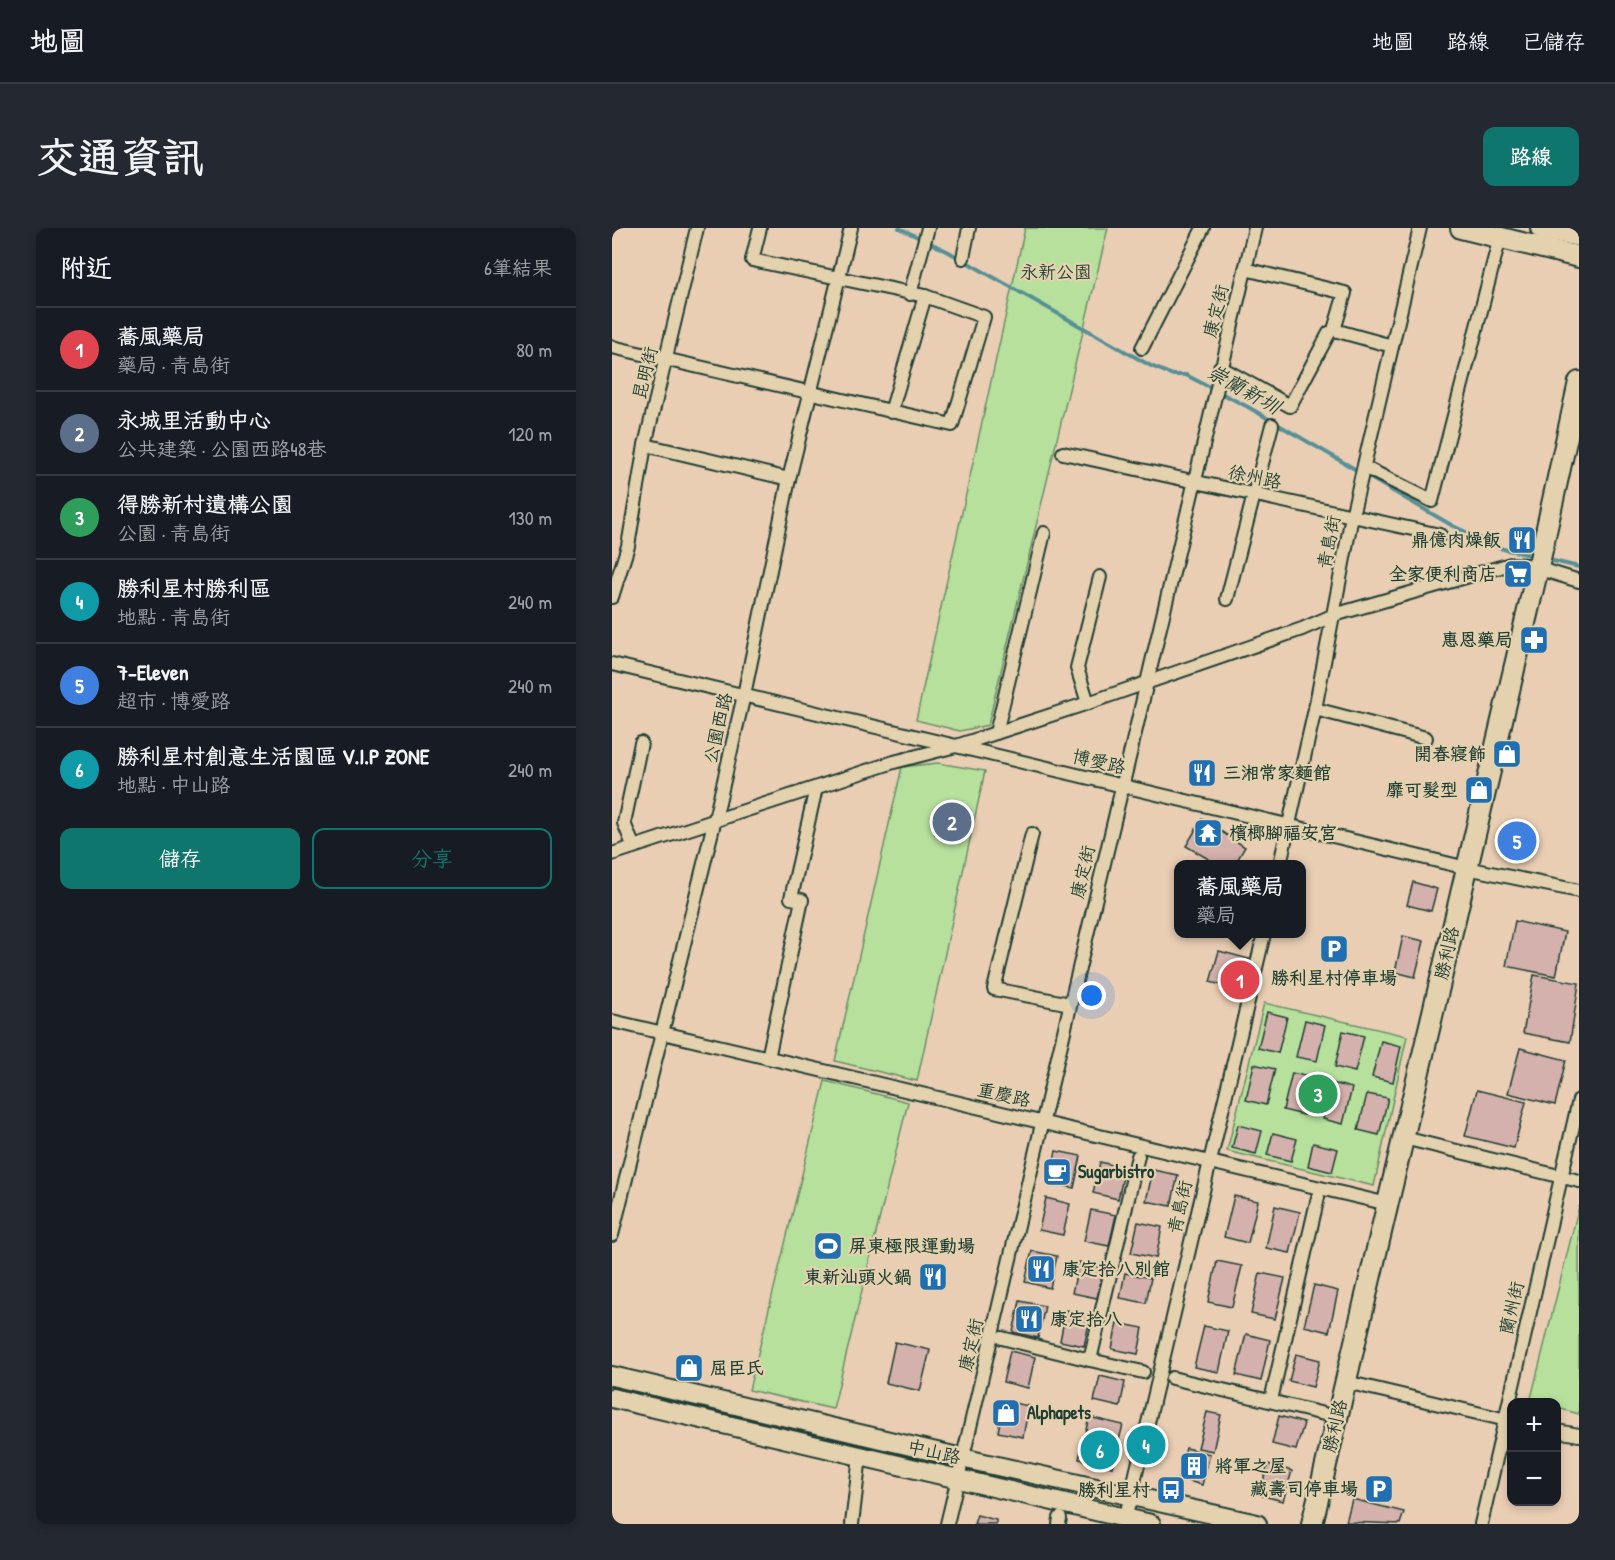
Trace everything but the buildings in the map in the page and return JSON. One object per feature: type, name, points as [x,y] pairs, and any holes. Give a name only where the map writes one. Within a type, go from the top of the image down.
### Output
[{"type":"main road","points":[[1461,228],[1579,257]]},
{"type":"main road","points":[[1541,228],[1579,236]]},
{"type":"main road","name":"勝利路","points":[[1312,1524],[1539,561],[1579,382]]},
{"type":"street","name":"昆明街","points":[[612,597],[628,546],[645,445],[697,228]]},
{"type":"street","points":[[612,347],[952,425],[984,317],[925,296],[752,260],[760,228]]},
{"type":"street","name":"公園西路","points":[[612,1235],[616,1198],[715,819],[744,695],[789,479],[851,228]]},
{"type":"street","points":[[963,258],[969,228]]},
{"type":"street","points":[[1142,348],[1203,228]]},
{"type":"street","name":"康定街","points":[[947,1524],[1255,228]]},
{"type":"street","name":"青島街","points":[[1281,860],[1315,709],[1352,516],[1420,228]]},
{"type":"street","points":[[910,294],[926,236]]},
{"type":"street","points":[[1362,473],[1432,501],[1500,237]]},
{"type":"street","points":[[1245,269],[1345,293],[1334,330],[1392,346]]},
{"type":"street","points":[[891,412],[925,296]]},
{"type":"street","points":[[1221,367],[1290,406],[1329,333]]},
{"type":"street","points":[[1227,599],[1272,426]]},
{"type":"street","points":[[645,445],[789,479]]},
{"type":"street","name":"徐州路","points":[[1063,453],[1440,535]]},
{"type":"street","points":[[996,733],[1044,533]]},
{"type":"street","points":[[612,868],[614,853],[633,845],[1088,703],[1334,615],[1511,564],[1527,565],[1539,561],[1579,581]]},
{"type":"street","points":[[1088,703],[1077,668],[1100,577]]},
{"type":"street","name":"博愛路","points":[[612,663],[1467,868],[1579,891]]},
{"type":"street","points":[[1315,709],[1426,738]]},
{"type":"street","points":[[633,845],[624,823],[641,742]]},
{"type":"street","points":[[768,1058],[802,900],[791,898],[816,788]]},
{"type":"street","points":[[1032,834],[994,989],[1070,1004]]},
{"type":"street","name":"青島街","points":[[1124,1521],[1263,938]]},
{"type":"street","name":"重慶路","points":[[612,1021],[1388,1204]]},
{"type":"street","name":"蘭州街","points":[[1513,1398],[1579,1100]]},
{"type":"street","points":[[1404,1138],[1579,1181]]},
{"type":"street","points":[[1090,1360],[1138,1156]]},
{"type":"street","points":[[1270,1401],[1318,1197]]},
{"type":"street","points":[[1002,1338],[1143,1372]]},
{"type":"street","name":"中山路","points":[[612,1376],[1130,1497],[1257,1524]]},
{"type":"street","points":[[1172,1378],[1324,1414]]},
{"type":"street","points":[[1346,1382],[1507,1420]]},
{"type":"street","name":"中山路","points":[[612,1398],[958,1479],[1124,1521],[1151,1524]]},
{"type":"street","name":"蘭州街","points":[[1480,1524],[1507,1424]]},
{"type":"street","points":[[1561,1432],[1579,1435]]},
{"type":"street","points":[[852,1524],[860,1456]]},
{"type":"green space","name":"永新公園","points":[[1025,228],[1108,228],[988,725],[960,731],[916,720]]},
{"type":"green space","points":[[938,763],[985,771],[917,1081],[835,1061],[902,767]]},
{"type":"green space","points":[[1264,1003],[1407,1036],[1374,1186],[1227,1151]]},
{"type":"green space","name":"屏東極限運動場","points":[[825,1081],[908,1102],[833,1409],[749,1390]]},
{"type":"green space","points":[[1579,1206],[1579,1414],[1561,1409],[1561,1398],[1531,1398]]},
{"type":"waterway","name":"崇蘭新圳","points":[[899,228],[947,251],[1151,366],[1173,375],[1186,375],[1248,407],[1453,526],[1503,549],[1535,556]]},
{"type":"waterway","name":"崇蘭新圳","points":[[1545,559],[1579,567]]},
{"type":"place","name":"鼎億肉燥飯","points":[[1522,540]]},
{"type":"place","name":"全家便利商店","points":[[1518,574]]},
{"type":"place","name":"惠恩藥局","points":[[1534,640]]},
{"type":"place","name":"開春寢飾","points":[[1507,754]]},
{"type":"place","name":"三湘常家麵館","points":[[1202,773]]},
{"type":"place","name":"靡可髮型","points":[[1479,790]]},
{"type":"place","name":"永城里活動中心","points":[[952,822]]},
{"type":"place","name":"檳榔腳福安宮","points":[[1208,833]]},
{"type":"place","name":"7-Eleven","points":[[1517,841]]},
{"type":"place","name":"勝利星村停車場","points":[[1334,949]]},
{"type":"place","name":"蕎風藥局","points":[[1240,980]]},
{"type":"place","name":"得勝新村遺構公園","points":[[1318,1094]]},
{"type":"place","name":"Sugarbistro","points":[[1057,1172]]},
{"type":"place","name":"屏東極限運動場","points":[[828,1246]]},
{"type":"place","name":"康定拾八別館","points":[[1041,1269]]},
{"type":"place","name":"東新汕頭火鍋","points":[[933,1277]]},
{"type":"place","name":"康定拾八","points":[[1029,1319]]},
{"type":"place","name":"屈臣氏","points":[[689,1368]]},
{"type":"place","name":"Alphapets","points":[[1006,1413]]},
{"type":"place","name":"勝利星村勝利區","points":[[1146,1445]]},
{"type":"place","name":"勝利星村創意生活園區 V.I.P ZONE","points":[[1100,1450]]},
{"type":"place","name":"將軍之屋","points":[[1194,1466]]},
{"type":"place","name":"藏壽司停車場","points":[[1379,1489]]},
{"type":"place","name":"勝利星村","points":[[1171,1490]]}]
